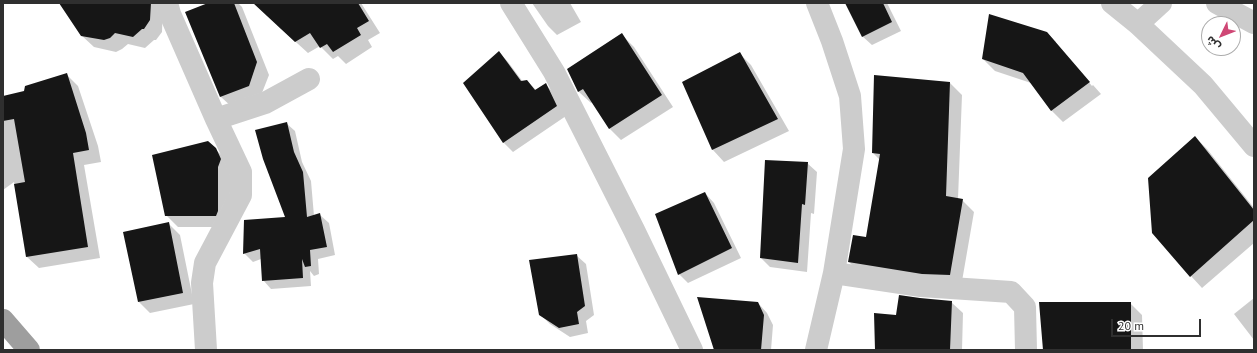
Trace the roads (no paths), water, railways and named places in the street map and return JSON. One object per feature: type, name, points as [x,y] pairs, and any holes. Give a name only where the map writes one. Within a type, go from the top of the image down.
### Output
[{"type":"highway","points":[[3,320],[29,350]]},
{"type":"street","points":[[167,3],[170,14],[241,172],[242,195],[206,263],[202,283],[206,350]]},
{"type":"street","points":[[511,3],[554,72],[634,230],[692,350]]},
{"type":"street","points":[[816,350],[834,273],[854,149],[850,96],[832,41],[817,3]]},
{"type":"street","points":[[1112,3],[1138,24],[1203,85],[1254,146]]},
{"type":"street","points":[[1138,24],[1161,3]]},
{"type":"street","points":[[1217,3],[1254,23]]},
{"type":"street","points":[[216,119],[265,103],[309,79]]},
{"type":"street","points":[[834,273],[921,286],[1011,292],[1025,307],[1026,350]]}]
